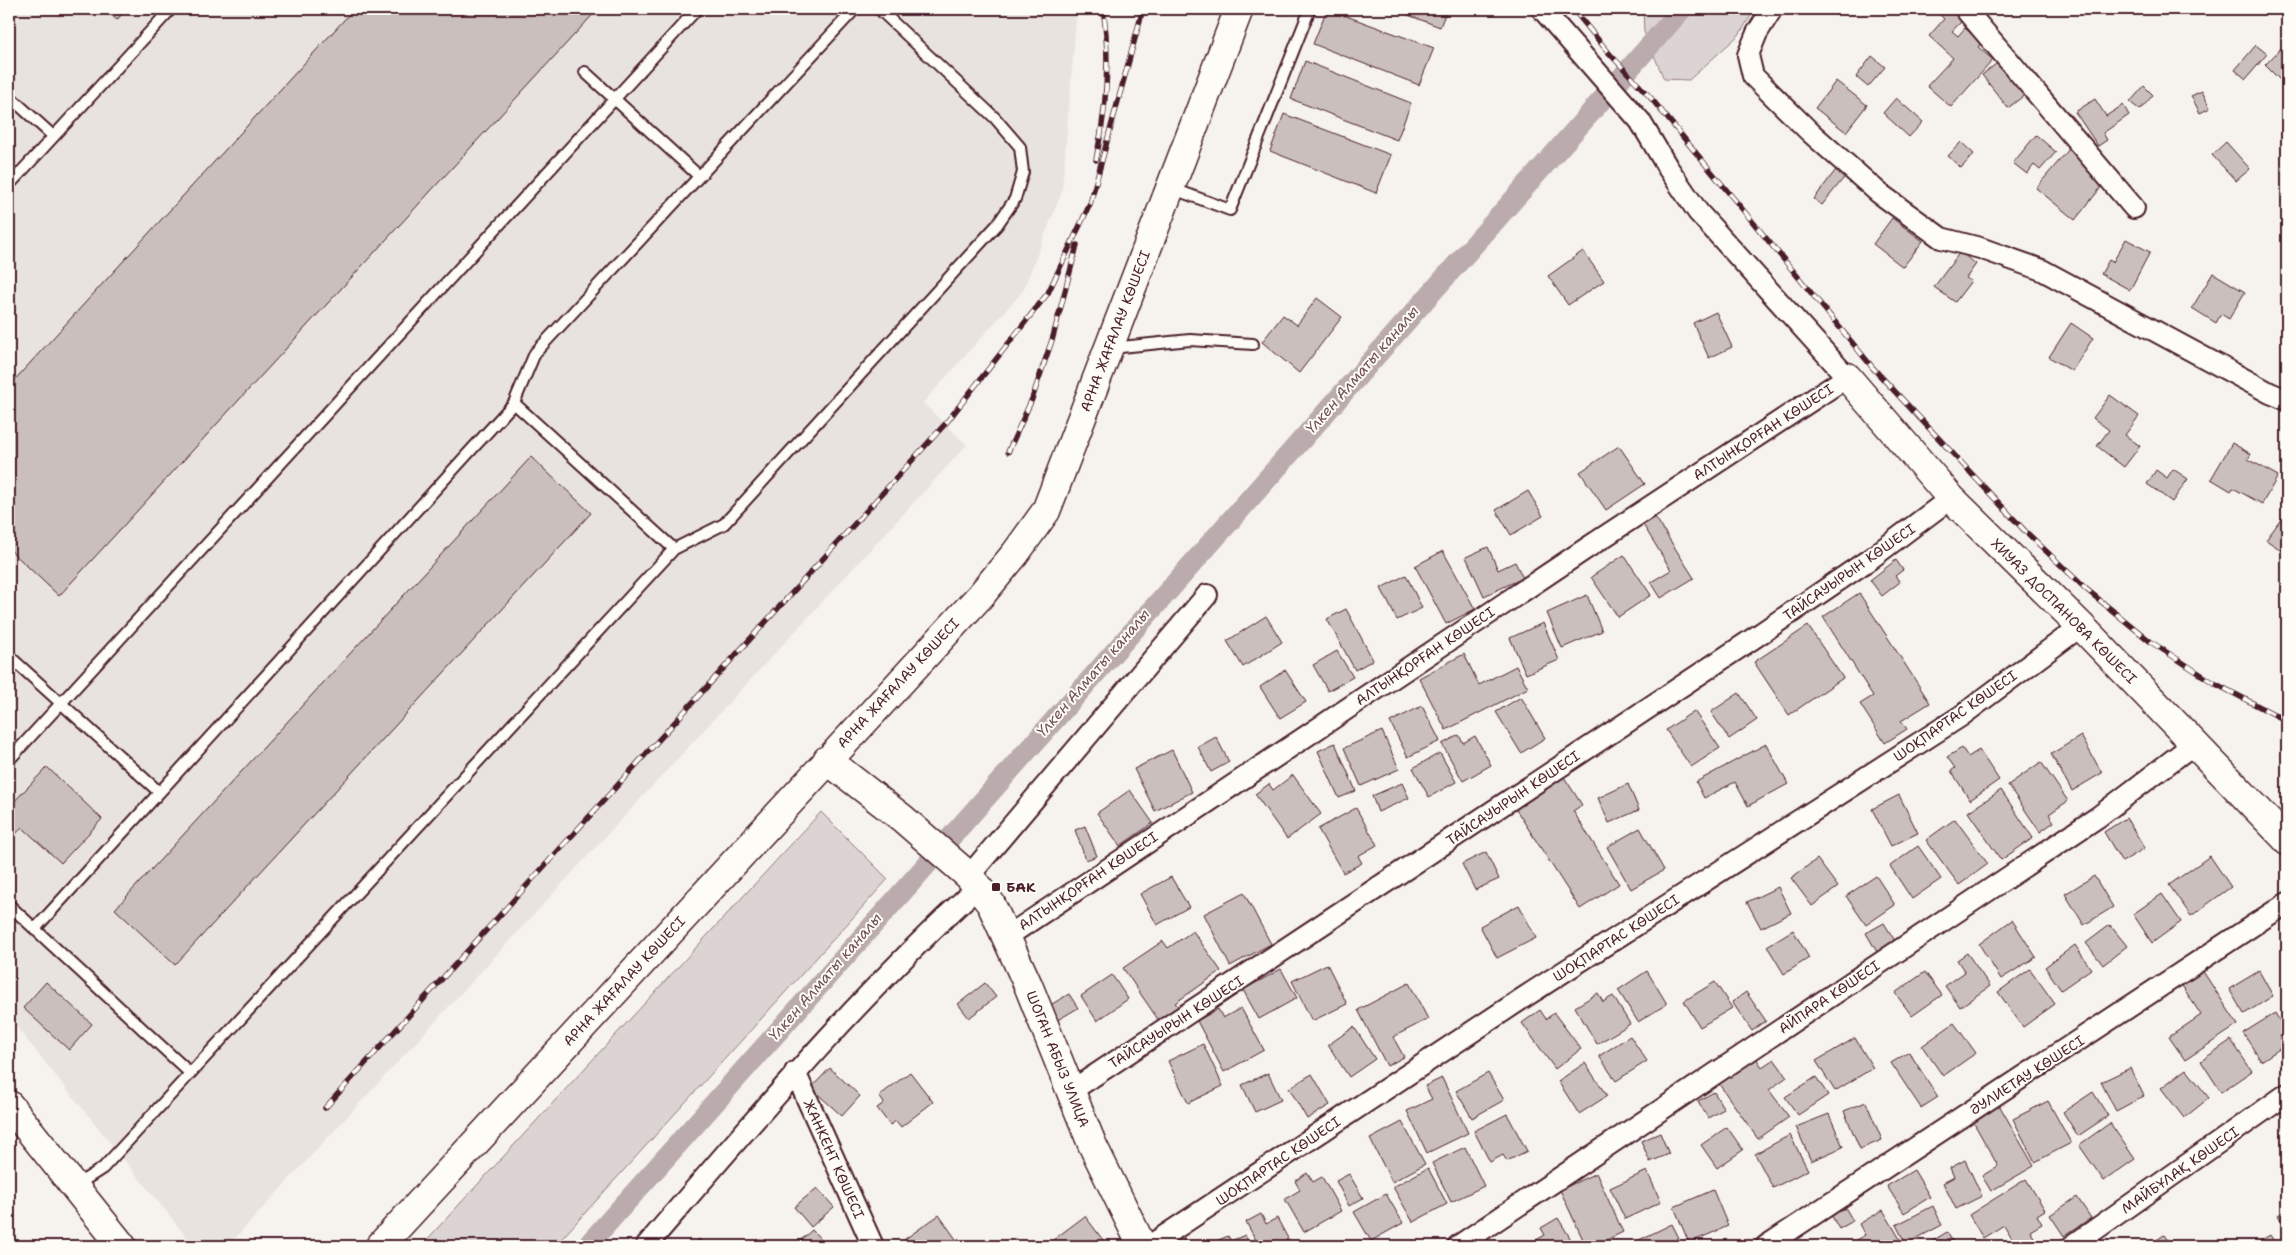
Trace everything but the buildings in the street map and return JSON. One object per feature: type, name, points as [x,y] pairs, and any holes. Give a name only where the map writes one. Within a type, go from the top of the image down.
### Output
[{"type":"street","name":"АРНА ЖАҒАЛАУ КӨШЕСІ","points":[[380,1246],[981,595],[1015,554],[1046,511],[1071,449],[1107,348],[1171,188],[1239,9]]},
{"type":"street","points":[[1542,9],[1640,121],[1668,168],[1698,212],[1847,377]]},
{"type":"street","points":[[1772,9],[1757,33],[1748,56],[1753,76],[1811,133],[1879,193],[1941,238],[1980,248],[2042,270],[2287,400]]},
{"type":"street","points":[[1965,9],[2134,208]]},
{"type":"street","name":"ХИУАЗ ДОСПАНОВА КӨШЕСІ","points":[[1847,377],[1951,498],[2081,626],[2287,840]]},
{"type":"street","name":"АЛТЫНҚОРҒАН КӨШЕСІ","points":[[1005,938],[1468,627],[1847,377]]},
{"type":"street","name":"ТАЙСАУЫРЫН КӨШЕСІ","points":[[1071,1091],[1754,638],[1870,559],[1951,498]]},
{"type":"street","points":[[646,1246],[795,1072],[946,916],[1207,595]]},
{"type":"street","name":"ШОҚПАРТАС КӨШЕСІ","points":[[1149,1246],[1523,998],[1961,716],[2081,626]]},
{"type":"street","name":"АЙПАРА КӨШЕСІ","points":[[1458,1246],[2090,822],[2195,743]]},
{"type":"street","name":"ШОГАН АБЫЗ УЛИЦА","points":[[827,760],[902,818],[974,881],[991,904],[1028,985],[1104,1170],[1142,1246]]},
{"type":"street","name":"ӘУЛИЕТАУ КӨШЕСІ","points":[[1766,1246],[2287,903]]},
{"type":"street","name":"ЖАНКЕНТ КӨШЕСІ","points":[[795,1072],[874,1246]]},
{"type":"street","name":"МАЙБҰЛАҚ КӨШЕСІ","points":[[2072,1246],[2287,1094]]},
{"type":"street","points":[[9,1106],[122,1246]]},
{"type":"lane","points":[[9,185],[171,9]]},
{"type":"lane","points":[[9,760],[697,9]]},
{"type":"lane","points":[[35,929],[514,403],[535,353],[855,9]]},
{"type":"lane","points":[[74,1187],[103,1168],[674,549],[724,524],[996,225],[1015,199],[1023,172],[1020,147],[996,118],[879,9]]},
{"type":"lane","points":[[1171,188],[1230,210],[1310,9]]},
{"type":"lane","points":[[585,72],[700,176]]},
{"type":"lane","points":[[9,96],[53,136]]},
{"type":"lane","points":[[1107,348],[1190,340],[1253,344]]},
{"type":"lane","points":[[514,403],[674,549]]},
{"type":"lane","points":[[9,656],[159,792]]},
{"type":"lane","points":[[9,904],[190,1074]]},
{"type":"shaded area","points":[[9,9],[1077,9],[1062,192],[1023,291],[923,403],[967,445],[228,1246],[194,1246],[9,1018]]},
{"type":"shaded area","points":[[1643,9],[1755,9],[1739,35],[1689,80],[1664,79],[1644,32]]},
{"type":"shaded area","points":[[821,812],[888,879],[555,1246],[421,1246]]},
{"type":"waterway","name":"Үлкен Алматы каналы","points":[[587,1246],[914,879],[1682,9]]},
{"type":"railway","points":[[1096,160],[1105,104],[1107,66],[1103,9]]},
{"type":"railway","points":[[325,1108],[946,423],[1048,293],[1090,204],[1143,9]]},
{"type":"railway","points":[[1573,9],[1609,53],[1650,97],[1873,368],[2025,531],[2086,589],[2151,642],[2214,683],[2287,721]]},
{"type":"railway","points":[[1008,452],[1032,399],[1053,337],[1077,245]]},
{"type":"place","name":"БАК","points":[[996,887]]}]
